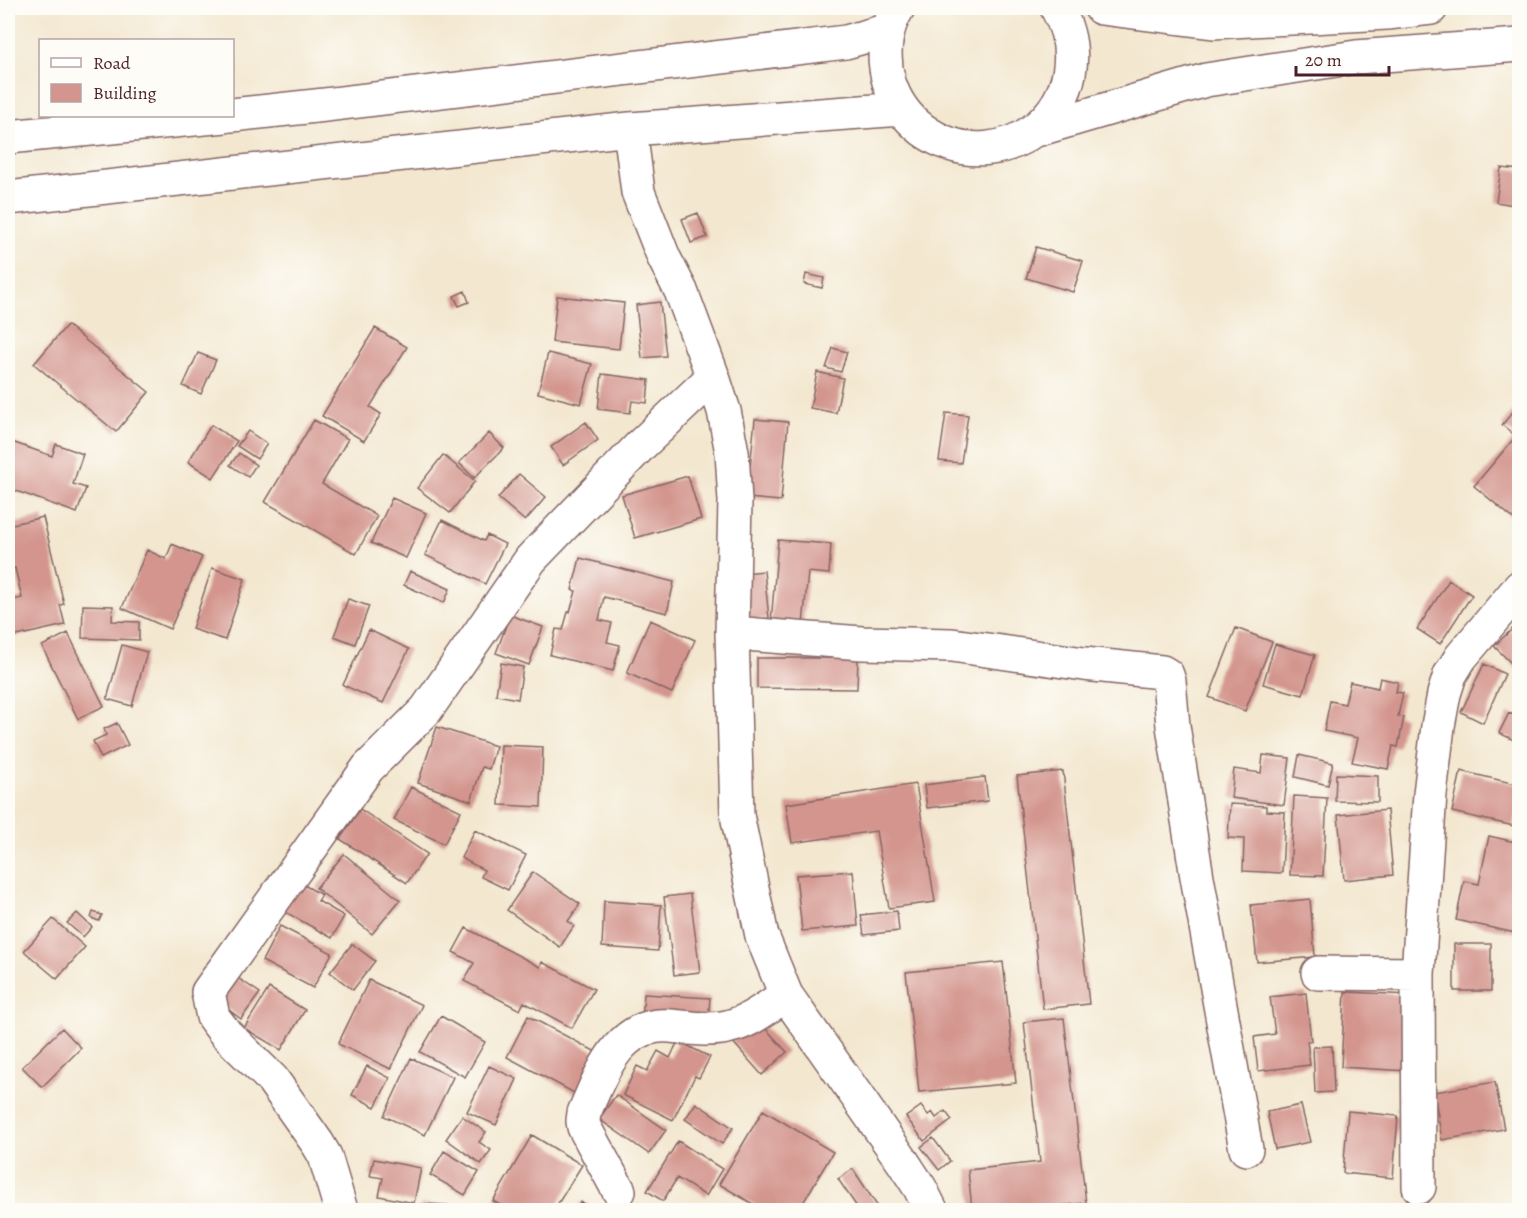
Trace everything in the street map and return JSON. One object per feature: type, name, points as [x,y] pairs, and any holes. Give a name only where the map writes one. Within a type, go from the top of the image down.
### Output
[{"type":"street","points":[[1033,131],[1060,101],[1068,81],[1072,61],[1070,40],[1058,8]]},
{"type":"street","points":[[1101,8],[1213,22],[1387,13],[1431,8]]},
{"type":"street","points":[[893,19],[884,50],[886,71],[892,91],[902,109],[933,137],[952,145],[973,148],[994,147],[1014,141],[1033,131],[1206,80],[1356,57],[1520,45]]},
{"type":"street","points":[[234,115],[846,42],[893,19]]},
{"type":"street","points":[[8,198],[630,129],[902,109]]},
{"type":"street","points":[[8,137],[215,117]]},
{"type":"street","points":[[630,129],[638,192],[664,258],[681,291],[713,377],[724,411],[732,452],[735,501],[732,633],[737,815],[762,936],[786,994],[903,1162],[931,1210]]},
{"type":"street","points":[[341,1210],[325,1156],[318,1144],[272,1080],[219,1026],[213,1017],[208,992],[368,768],[426,710],[531,559],[640,445],[713,377]]},
{"type":"street","points":[[1419,1187],[1418,974],[1430,794],[1438,726],[1450,675],[1461,657],[1520,587]]},
{"type":"street","points":[[732,633],[862,643],[952,645],[1084,664],[1162,672],[1167,675],[1197,877],[1246,1149]]},
{"type":"street","points":[[1318,973],[1418,974]]},
{"type":"street","points":[[620,1191],[584,1127],[583,1120],[584,1113],[610,1057],[629,1037],[645,1029],[667,1026],[713,1029],[735,1025],[786,994]]},
{"type":"building","points":[[1501,168],[1520,170],[1520,206],[1496,202]]},
{"type":"building","points":[[698,213],[707,237],[691,243],[682,219]]},
{"type":"building","points":[[1036,247],[1083,261],[1073,292],[1026,278]]},
{"type":"building","points":[[806,274],[824,278],[822,288],[804,284]]},
{"type":"building","points":[[465,291],[469,302],[459,306],[454,296]]},
{"type":"building","points":[[557,296],[624,303],[619,349],[552,342]]},
{"type":"building","points":[[660,302],[666,356],[642,358],[636,305]]},
{"type":"building","points":[[67,325],[149,392],[116,432],[34,364]]},
{"type":"building","points":[[375,328],[407,347],[370,407],[381,414],[364,441],[322,416]]},
{"type":"building","points":[[833,348],[847,352],[841,372],[826,368]]},
{"type":"building","points":[[198,353],[216,360],[201,394],[183,386]]},
{"type":"building","points":[[548,353],[592,364],[581,404],[538,393]]},
{"type":"building","points":[[817,372],[843,378],[836,413],[810,408]]},
{"type":"building","points":[[602,374],[649,380],[647,403],[632,401],[630,413],[598,409]]},
{"type":"building","points":[[1520,403],[1520,515],[1515,520],[1474,486],[1516,436],[1502,425]]},
{"type":"building","points":[[946,413],[968,415],[961,463],[939,461]]},
{"type":"building","points":[[755,419],[788,422],[781,501],[747,498]]},
{"type":"building","points":[[314,420],[348,439],[322,484],[377,516],[356,554],[265,502]]},
{"type":"building","points":[[586,422],[598,440],[563,465],[551,447]]},
{"type":"building","points":[[211,425],[237,441],[213,478],[188,462]]},
{"type":"building","points":[[248,431],[267,444],[257,459],[237,446]]},
{"type":"building","points":[[489,433],[504,448],[474,478],[459,463]]},
{"type":"building","points":[[12,442],[52,456],[56,444],[83,454],[73,484],[86,488],[77,513],[8,488],[8,454]]},
{"type":"building","points":[[239,453],[256,465],[248,477],[230,465]]},
{"type":"building","points":[[443,455],[475,481],[450,513],[417,488]]},
{"type":"building","points":[[519,474],[546,497],[525,521],[498,498]]},
{"type":"building","points":[[688,476],[701,519],[635,538],[622,495]]},
{"type":"building","points":[[392,498],[426,513],[406,558],[371,543]]},
{"type":"building","points":[[43,517],[64,604],[60,605],[65,625],[8,638],[8,601],[22,598],[15,568],[8,570],[8,525]]},
{"type":"building","points":[[442,520],[484,541],[487,535],[505,544],[485,584],[425,555]]},
{"type":"building","points":[[778,540],[831,544],[829,574],[808,572],[803,625],[771,623]]},
{"type":"building","points":[[172,544],[202,557],[170,629],[122,608],[147,550],[166,559]]},
{"type":"building","points":[[580,558],[674,582],[667,613],[604,597],[599,620],[612,623],[607,642],[620,645],[613,671],[550,655],[556,629],[563,630],[568,612],[570,612],[576,591],[572,590]]},
{"type":"building","points":[[212,568],[245,579],[225,640],[192,629]]},
{"type":"building","points":[[410,571],[450,589],[444,603],[404,585]]},
{"type":"building","points":[[764,571],[769,618],[749,620],[744,573]]},
{"type":"building","points":[[1449,580],[1472,595],[1440,644],[1417,629]]},
{"type":"building","points":[[348,599],[369,606],[355,644],[334,636]]},
{"type":"building","points":[[83,605],[113,606],[112,621],[139,622],[139,640],[82,638]]},
{"type":"building","points":[[510,615],[543,627],[529,665],[496,653]]},
{"type":"building","points":[[650,620],[695,640],[672,693],[627,673]]},
{"type":"building","points":[[1520,622],[1520,672],[1494,646]]},
{"type":"building","points":[[1236,628],[1272,642],[1245,711],[1209,697]]},
{"type":"building","points":[[369,630],[409,649],[383,703],[343,685]]},
{"type":"building","points":[[68,633],[104,706],[78,719],[42,646]]},
{"type":"building","points":[[1275,644],[1315,655],[1303,695],[1263,684]]},
{"type":"building","points":[[122,645],[147,652],[132,706],[107,699]]},
{"type":"building","points":[[757,658],[858,658],[857,689],[757,688]]},
{"type":"building","points":[[501,663],[523,667],[518,699],[496,695]]},
{"type":"building","points":[[1484,664],[1505,674],[1483,723],[1461,712]]},
{"type":"building","points":[[1380,678],[1398,682],[1396,692],[1403,693],[1398,716],[1404,717],[1398,747],[1393,746],[1388,769],[1352,762],[1358,738],[1324,731],[1330,701],[1345,704],[1350,682],[1378,688]]},
{"type":"building","points":[[1509,713],[1520,718],[1520,743],[1499,733]]},
{"type":"building","points":[[117,723],[128,745],[101,758],[93,741],[106,735],[104,729]]},
{"type":"building","points":[[437,727],[496,746],[489,769],[482,767],[471,801],[418,783]]},
{"type":"building","points":[[501,745],[543,747],[541,807],[499,805]]},
{"type":"building","points":[[1263,755],[1290,758],[1284,805],[1231,798],[1234,769],[1261,773]]},
{"type":"building","points":[[1299,755],[1333,763],[1328,785],[1295,777]]},
{"type":"building","points":[[1063,771],[1089,1004],[1043,1009],[1017,776]]},
{"type":"building","points":[[1461,771],[1520,785],[1520,803],[1514,826],[1452,812]]},
{"type":"building","points":[[1336,774],[1378,776],[1378,802],[1335,801]]},
{"type":"building","points":[[985,777],[988,801],[927,808],[924,785]]},
{"type":"building","points":[[916,784],[935,902],[889,908],[876,831],[792,843],[786,804]]},
{"type":"building","points":[[411,787],[461,811],[444,844],[394,820]]},
{"type":"building","points":[[1294,796],[1327,798],[1323,876],[1290,875]]},
{"type":"building","points":[[1230,804],[1266,806],[1266,811],[1285,812],[1282,873],[1243,871],[1244,839],[1228,838]]},
{"type":"building","points":[[360,809],[427,854],[407,883],[340,839]]},
{"type":"building","points":[[1387,810],[1393,875],[1344,880],[1338,815]]},
{"type":"building","points":[[475,830],[526,855],[508,890],[481,877],[484,870],[461,858]]},
{"type":"building","points":[[1489,836],[1520,843],[1520,934],[1456,920],[1464,881],[1479,884]]},
{"type":"building","points":[[344,854],[400,900],[372,934],[316,888]]},
{"type":"building","points":[[853,871],[858,926],[802,931],[796,875]]},
{"type":"building","points":[[533,872],[580,904],[568,921],[574,926],[560,947],[507,910]]},
{"type":"building","points":[[295,880],[322,895],[318,901],[344,916],[332,938],[278,908]]},
{"type":"building","points":[[690,894],[700,972],[674,975],[664,897]]},
{"type":"building","points":[[1310,899],[1315,957],[1257,962],[1251,905]]},
{"type":"building","points":[[604,901],[661,905],[658,951],[602,947]]},
{"type":"building","points":[[897,911],[899,931],[864,935],[861,915]]},
{"type":"building","points":[[93,912],[102,915],[99,921],[91,918]]},
{"type":"building","points":[[77,913],[92,927],[83,937],[67,923]]},
{"type":"building","points":[[53,919],[85,947],[57,979],[24,951]]},
{"type":"building","points":[[280,926],[332,953],[313,988],[262,961]]},
{"type":"building","points":[[466,928],[540,967],[542,962],[594,989],[572,1028],[524,1002],[520,1010],[464,981],[474,963],[453,952]]},
{"type":"building","points":[[352,944],[375,961],[353,990],[330,972]]},
{"type":"building","points":[[1454,944],[1491,944],[1491,991],[1454,991]]},
{"type":"building","points":[[1003,962],[1016,1083],[919,1092],[906,972]]},
{"type":"building","points":[[232,974],[260,993],[241,1019],[214,999]]},
{"type":"building","points":[[369,980],[422,1005],[391,1069],[338,1044]]},
{"type":"building","points":[[269,988],[305,1010],[281,1050],[244,1028]]},
{"type":"building","points":[[1345,992],[1412,995],[1408,1071],[1341,1067]]},
{"type":"building","points":[[1306,993],[1311,1041],[1307,1041],[1310,1065],[1258,1071],[1254,1037],[1275,1034],[1270,997]]},
{"type":"building","points":[[644,994],[710,998],[708,1023],[642,1019]]},
{"type":"building","points":[[441,1016],[485,1042],[465,1077],[420,1052]]},
{"type":"building","points":[[528,1016],[600,1054],[578,1095],[507,1057]]},
{"type":"building","points":[[756,1018],[787,1052],[762,1075],[732,1041]]},
{"type":"building","points":[[1064,1018],[1086,1203],[1020,1210],[972,1210],[968,1170],[1040,1162],[1024,1022]]},
{"type":"building","points":[[62,1028],[81,1048],[42,1087],[22,1067]]},
{"type":"building","points":[[678,1041],[710,1057],[699,1078],[695,1076],[673,1120],[623,1095],[637,1066],[647,1071],[658,1051],[670,1058]]},
{"type":"building","points":[[1332,1046],[1334,1092],[1315,1093],[1313,1047]]},
{"type":"building","points":[[411,1058],[453,1077],[425,1135],[384,1116]]},
{"type":"building","points":[[367,1066],[390,1078],[375,1107],[352,1095]]},
{"type":"building","points":[[489,1066],[517,1079],[496,1125],[467,1112]]},
{"type":"building","points":[[1495,1082],[1504,1129],[1442,1140],[1434,1092]]},
{"type":"building","points":[[616,1095],[666,1130],[649,1154],[599,1119]]},
{"type":"building","points":[[696,1103],[733,1128],[722,1144],[685,1119]]},
{"type":"building","points":[[1301,1105],[1310,1142],[1275,1149],[1267,1112]]},
{"type":"building","points":[[921,1106],[928,1115],[932,1112],[936,1118],[945,1111],[952,1120],[924,1141],[906,1117]]},
{"type":"building","points":[[763,1110],[833,1152],[799,1210],[763,1210],[719,1184]]},
{"type":"building","points":[[1348,1111],[1398,1116],[1393,1178],[1343,1173]]},
{"type":"building","points":[[462,1116],[486,1132],[479,1142],[491,1150],[481,1164],[446,1139]]},
{"type":"building","points":[[532,1135],[582,1165],[554,1210],[509,1210],[493,1201]]},
{"type":"building","points":[[933,1138],[950,1161],[939,1170],[921,1147]]},
{"type":"building","points":[[678,1141],[722,1169],[706,1196],[677,1178],[663,1201],[647,1191]]},
{"type":"building","points":[[444,1151],[479,1172],[465,1195],[430,1175]]},
{"type":"building","points":[[374,1159],[421,1168],[414,1203],[379,1196],[383,1178],[370,1176]]},
{"type":"building","points":[[853,1169],[880,1210],[859,1210],[838,1179]]},
{"type":"building","points":[[580,1202],[598,1210],[577,1210]]},
{"type":"building","points":[[421,1204],[448,1205],[448,1210],[420,1210]]}]
